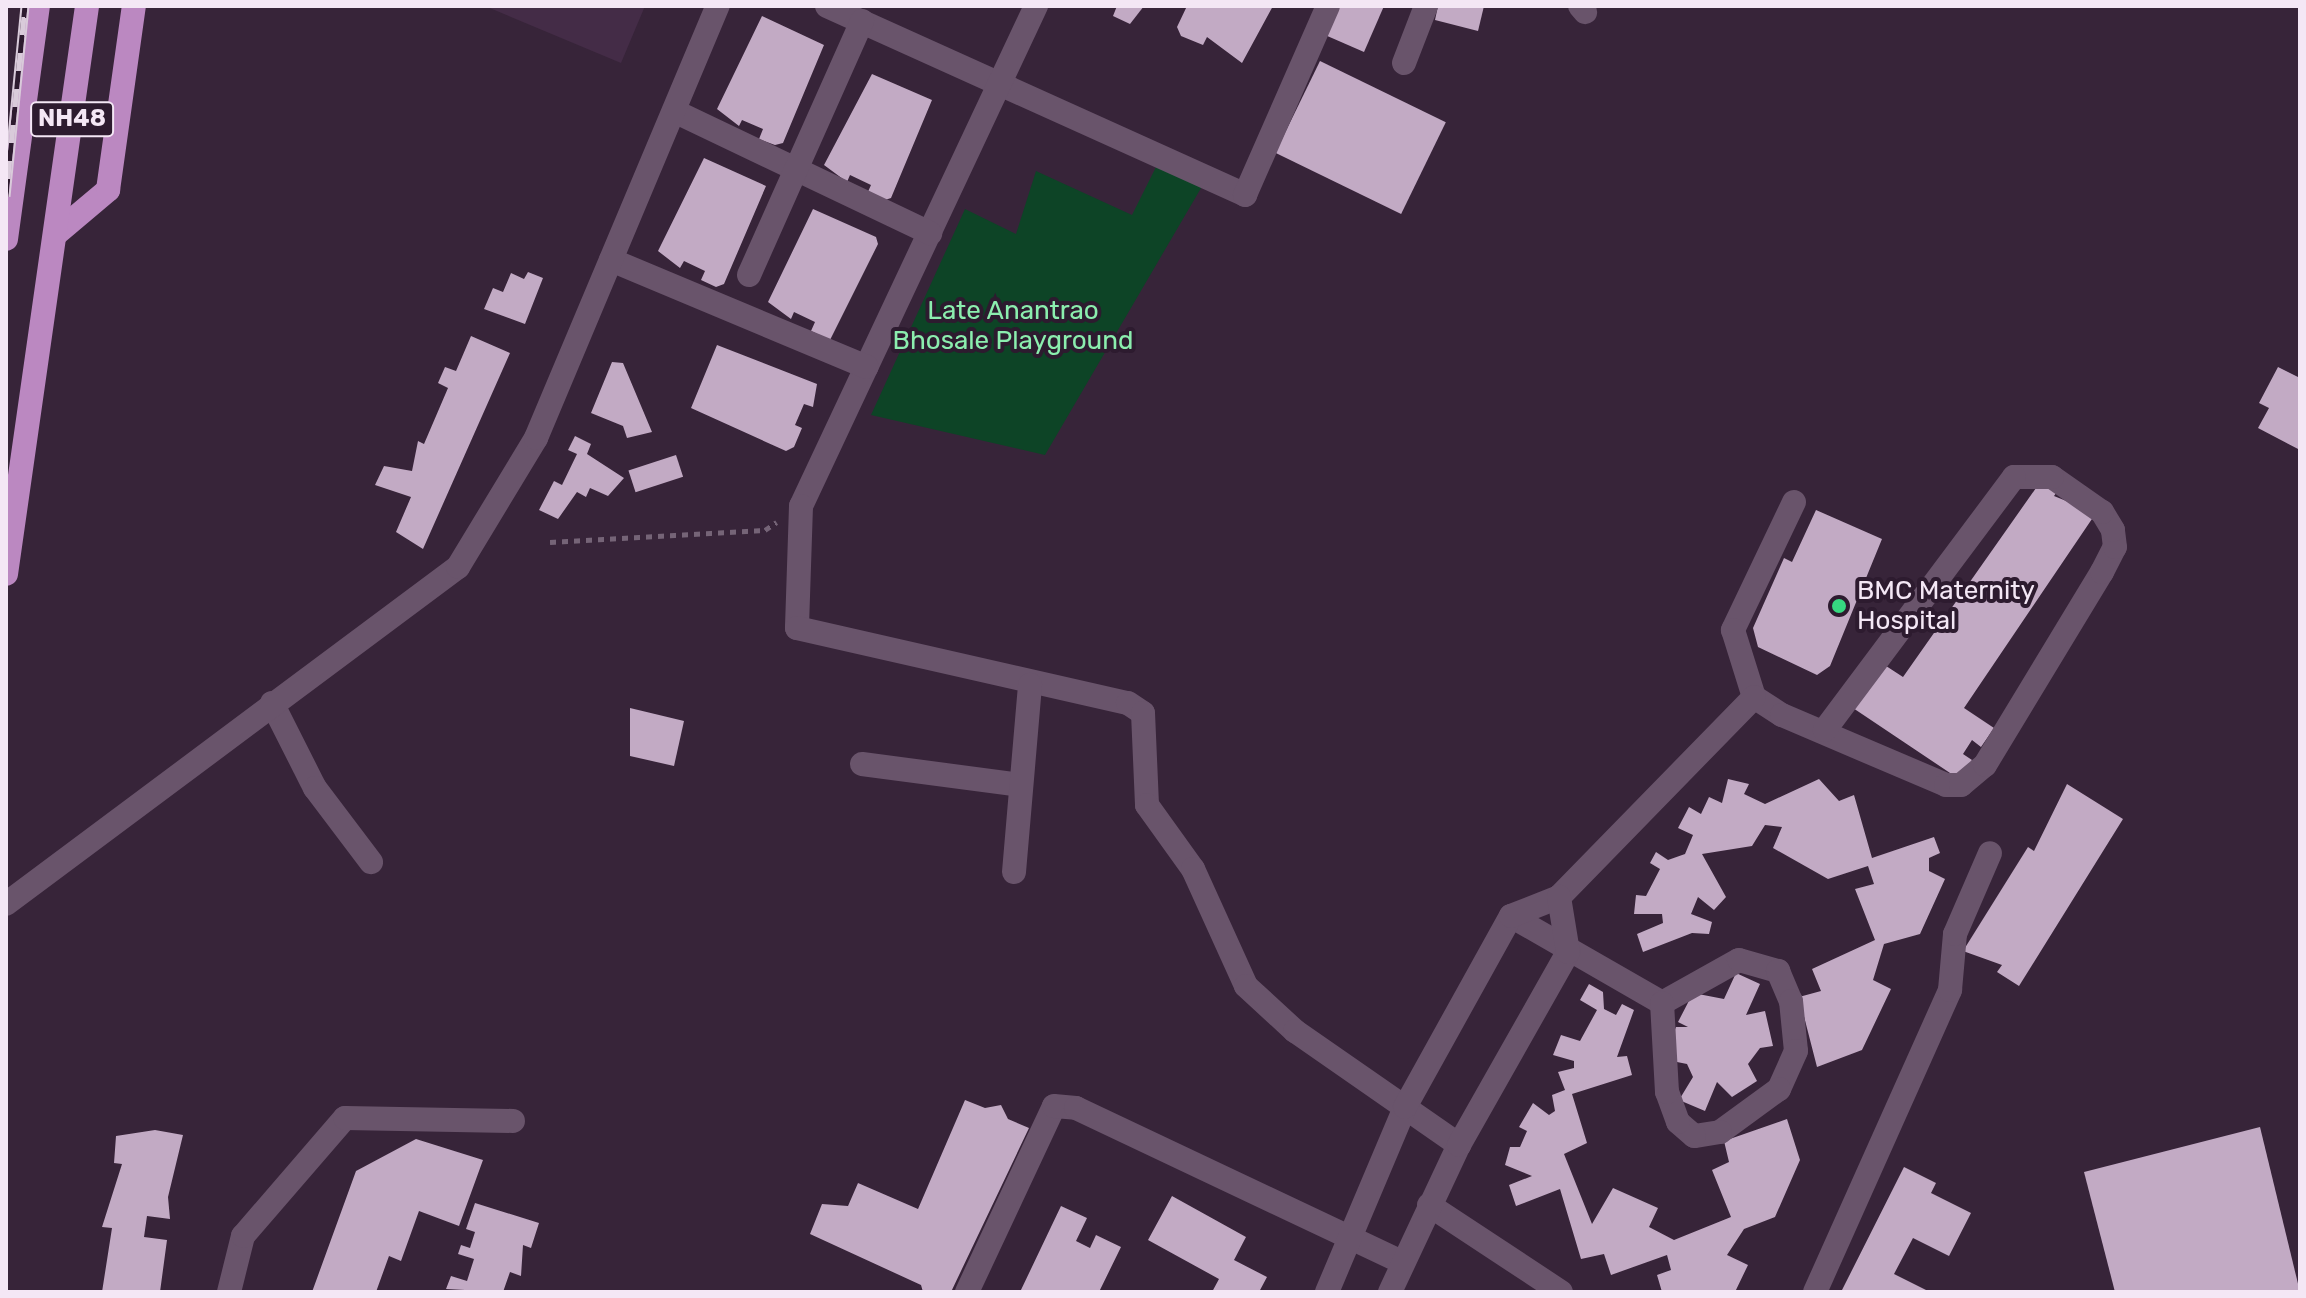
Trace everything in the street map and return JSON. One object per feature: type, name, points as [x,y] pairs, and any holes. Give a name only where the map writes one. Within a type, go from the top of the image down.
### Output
[{"type":"highway","name":"NH48","points":[[6,232],[38,6]]},
{"type":"highway","name":"NH48","points":[[6,574],[87,6]]},
{"type":"highway","points":[[57,233],[108,190],[134,6]]},
{"type":"street","points":[[6,904],[458,567],[536,438],[718,6]]},
{"type":"street","points":[[827,6],[1002,82],[1245,195],[1328,6]]},
{"type":"street","points":[[1036,6],[801,506],[797,628],[1030,685],[1128,703],[1143,713],[1147,805],[1193,869],[1246,986],[1295,1031],[1459,1145]]},
{"type":"street","points":[[1404,63],[1426,6]]},
{"type":"street","points":[[749,275],[862,21]]},
{"type":"street","points":[[674,111],[930,233]]},
{"type":"street","points":[[611,260],[867,367]]},
{"type":"street","points":[[1794,502],[1733,630],[1754,697],[1825,730],[1946,785],[1975,777],[2115,547],[2109,520],[2052,477],[2014,477],[1825,730]]},
{"type":"street","points":[[1014,872],[1030,685]]},
{"type":"street","points":[[1327,1292],[1348,1236],[1405,1107],[1511,916],[1559,897],[1754,697]]},
{"type":"street","points":[[272,703],[315,788],[371,862]]},
{"type":"street","points":[[862,764],[1021,785]]},
{"type":"street","points":[[1815,1292],[1950,990],[1955,934],[1990,853]]},
{"type":"street","points":[[1390,1292],[1459,1145],[1568,952],[1559,897]]},
{"type":"street","points":[[1511,916],[1568,952],[1662,1003]]},
{"type":"street","points":[[1739,960],[1778,971],[1791,1001],[1796,1051],[1779,1089],[1720,1132],[1694,1136],[1678,1122],[1667,1092],[1662,1003],[1739,960]]},
{"type":"street","points":[[967,1292],[1054,1106],[1076,1108],[1402,1262]]},
{"type":"street","points":[[229,1292],[243,1236],[345,1118],[513,1121]]},
{"type":"street","points":[[1429,1205],[1561,1292]]},
{"type":"path","points":[[550,542],[765,530],[801,506]]},
{"type":"shaded area","points":[[485,6],[645,6],[621,63]]},
{"type":"green space","name":"Late Anantrao Bhosale Playground","points":[[1158,163],[1204,183],[1045,455],[871,415],[965,209],[1016,234],[1036,171],[1132,215]]},
{"type":"building","points":[[1117,6],[1144,6],[1130,24],[1113,16]]},
{"type":"building","points":[[1187,6],[1273,6],[1242,63],[1207,37],[1203,45],[1181,36],[1177,27]]},
{"type":"building","points":[[1338,6],[1384,6],[1364,52],[1325,35]]},
{"type":"building","points":[[1438,6],[1484,6],[1478,31],[1435,20]]},
{"type":"building","points":[[762,16],[824,45],[783,143],[775,145],[759,139],[763,129],[742,120],[739,126],[717,109]]},
{"type":"building","points":[[1320,61],[1446,122],[1401,214],[1275,153]]},
{"type":"building","points":[[872,74],[932,100],[891,198],[882,201],[867,194],[871,185],[850,175],[847,182],[824,165]]},
{"type":"building","points":[[704,158],[766,186],[724,284],[716,287],[701,280],[705,271],[684,261],[680,268],[658,251]]},
{"type":"building","points":[[813,209],[876,237],[878,244],[830,340],[811,331],[815,322],[794,312],[791,319],[768,302]]},
{"type":"building","points":[[528,272],[543,278],[525,324],[484,309],[493,288],[503,292],[511,273],[524,279]]},
{"type":"building","points":[[471,336],[510,353],[423,549],[396,532],[411,497],[375,485],[384,466],[412,471],[418,441],[424,444],[448,388],[438,383],[445,367],[456,371]]},
{"type":"building","points":[[717,345],[817,384],[813,407],[804,404],[795,425],[802,428],[794,447],[786,451],[691,408]]},
{"type":"building","points":[[612,362],[623,363],[652,432],[627,438],[623,426],[591,413]]},
{"type":"building","points":[[2278,367],[2300,378],[2300,450],[2258,428],[2269,408],[2259,403]]},
{"type":"building","points":[[575,436],[591,444],[587,454],[624,478],[608,496],[590,488],[586,497],[577,492],[558,519],[539,510],[554,481],[562,485],[577,454],[568,450]]},
{"type":"building","points":[[676,455],[683,477],[636,492],[628,470]]},
{"type":"building","points":[[2043,478],[2059,489],[2054,496],[2096,513],[1964,708],[1994,728],[1981,747],[1972,740],[1963,754],[1972,760],[1959,779],[1853,708],[1883,664],[1903,677]]},
{"type":"building","points":[[1816,510],[1882,539],[1830,666],[1817,675],[1758,647],[1753,628],[1784,558],[1792,562]]},
{"type":"building","points":[[630,708],[684,721],[674,766],[630,756]]},
{"type":"building","points":[[1728,779],[1749,784],[1744,794],[1765,804],[1819,779],[1839,801],[1854,795],[1872,858],[1934,837],[1940,853],[1929,858],[1929,871],[1945,879],[1920,934],[1884,944],[1873,980],[1891,989],[1862,1050],[1817,1067],[1799,997],[1821,991],[1812,969],[1875,940],[1855,889],[1874,884],[1868,866],[1828,879],[1773,848],[1782,827],[1765,825],[1752,846],[1702,854],[1726,897],[1714,910],[1698,897],[1691,914],[1712,922],[1709,934],[1692,933],[1643,952],[1637,934],[1663,923],[1662,914],[1634,914],[1636,895],[1646,896],[1660,869],[1650,863],[1656,852],[1668,860],[1685,854],[1693,835],[1678,828],[1689,807],[1701,814],[1709,797],[1722,803]]},
{"type":"building","points":[[2067,784],[2123,819],[2019,986],[1997,972],[2002,965],[1963,951],[2028,847],[2034,851]]},
{"type":"building","points":[[1736,973],[1760,984],[1746,1015],[1765,1011],[1773,1046],[1760,1048],[1748,1064],[1757,1081],[1732,1097],[1717,1082],[1705,1111],[1679,1100],[1693,1077],[1687,1064],[1667,1060],[1670,1042],[1676,1027],[1688,1027],[1678,1022],[1693,993],[1724,999]]},
{"type":"building","points":[[1589,984],[1603,992],[1604,1009],[1616,1015],[1622,1004],[1634,1010],[1617,1057],[1627,1056],[1632,1075],[1572,1094],[1587,1143],[1564,1154],[1592,1224],[1613,1188],[1658,1208],[1649,1227],[1674,1240],[1731,1217],[1712,1170],[1729,1162],[1724,1141],[1787,1119],[1800,1160],[1775,1217],[1744,1229],[1727,1255],[1748,1265],[1735,1292],[1662,1292],[1657,1275],[1671,1270],[1667,1255],[1611,1275],[1604,1254],[1581,1259],[1560,1189],[1516,1206],[1509,1185],[1532,1176],[1505,1165],[1510,1147],[1520,1147],[1527,1131],[1519,1127],[1533,1103],[1549,1115],[1555,1111],[1552,1095],[1565,1090],[1558,1072],[1574,1068],[1574,1061],[1553,1055],[1561,1035],[1580,1041],[1597,1010],[1580,1000]]},
{"type":"building","points":[[965,1100],[985,1108],[1001,1105],[1008,1119],[1029,1128],[951,1292],[923,1292],[921,1285],[810,1234],[822,1204],[848,1206],[858,1183],[918,1209]]},
{"type":"building","points":[[2260,1127],[2300,1292],[2115,1292],[2084,1172]]},
{"type":"building","points":[[155,1130],[183,1135],[168,1197],[170,1219],[147,1216],[144,1237],[167,1240],[160,1292],[102,1292],[112,1228],[102,1227],[122,1164],[114,1163],[116,1136]]},
{"type":"building","points":[[416,1139],[483,1160],[459,1226],[419,1211],[401,1261],[389,1256],[376,1292],[312,1292],[356,1171]]},
{"type":"building","points":[[1904,1167],[1936,1183],[1931,1193],[1971,1213],[1949,1256],[1913,1238],[1894,1274],[1930,1292],[1841,1292]]},
{"type":"building","points":[[1172,1196],[1246,1237],[1234,1260],[1267,1277],[1259,1292],[1212,1292],[1219,1279],[1148,1240]]},
{"type":"building","points":[[475,1203],[539,1223],[531,1248],[523,1245],[521,1276],[510,1272],[503,1292],[446,1289],[451,1276],[467,1281],[474,1259],[458,1254],[461,1245],[470,1248],[475,1232],[466,1229]]},
{"type":"building","points":[[1061,1206],[1087,1218],[1076,1241],[1090,1248],[1096,1235],[1121,1247],[1099,1292],[1020,1292]]},
{"type":"railway","points":[[6,196],[25,6]]},
{"type":"place","name":"BMC Maternity Hospital","points":[[1839,606]]}]
